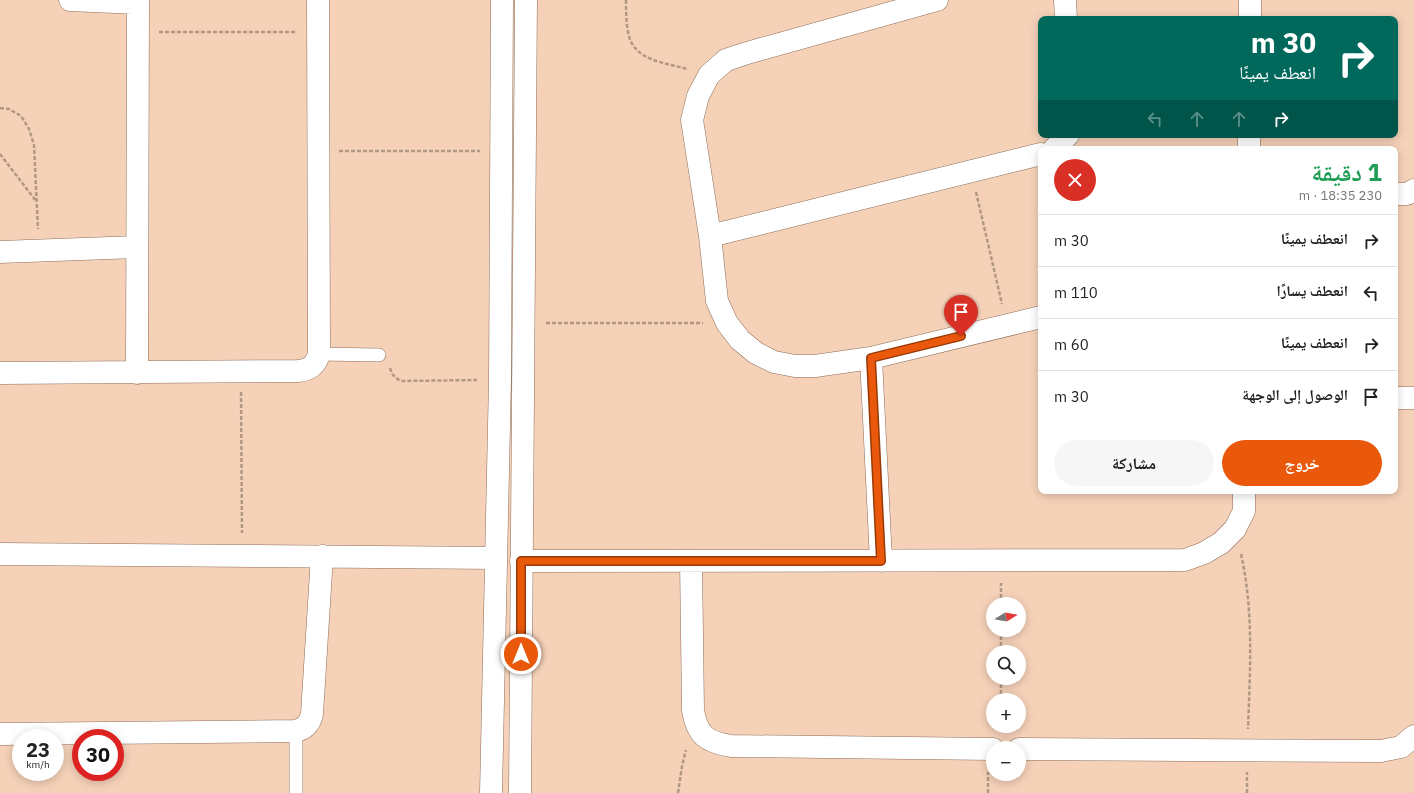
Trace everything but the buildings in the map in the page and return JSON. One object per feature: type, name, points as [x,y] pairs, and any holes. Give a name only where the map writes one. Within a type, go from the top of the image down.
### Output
[{"type":"street","points":[[70,0],[138,2],[137,373]]},
{"type":"street","points":[[0,373],[306,371],[313,367],[319,354],[318,0]]},
{"type":"street","points":[[491,793],[500,380],[502,0]]},
{"type":"street","points":[[520,793],[526,0]]},
{"type":"street","points":[[936,0],[747,52],[726,60],[709,75],[698,96],[692,120],[710,236],[717,301],[727,323],[740,340],[756,353],[774,362],[795,366],[815,366],[871,358],[1038,318]]},
{"type":"street","points":[[1065,0],[1066,16]]},
{"type":"street","points":[[1250,0],[1250,16]]},
{"type":"street","points":[[1057,146],[1065,138]]},
{"type":"street","points":[[710,236],[1038,155]]},
{"type":"street","points":[[1398,194],[1407,194],[1414,190]]},
{"type":"street","points":[[0,252],[137,247]]},
{"type":"street","points":[[871,358],[881,561]]},
{"type":"street","points":[[1398,398],[1414,398]]},
{"type":"street","points":[[521,561],[1185,560],[1204,553],[1221,543],[1235,529],[1244,511],[1244,494]]},
{"type":"street","points":[[0,554],[496,558]]},
{"type":"street","points":[[0,734],[296,731],[302,729],[308,725],[312,714],[322,556]]},
{"type":"street","points":[[691,561],[693,710],[695,722],[703,735],[716,744],[731,746],[986,749]]},
{"type":"street","points":[[1026,749],[1381,751],[1401,747],[1414,736]]},
{"type":"lane","points":[[319,354],[379,356]]},
{"type":"lane","points":[[296,731],[296,793]]},
{"type":"path","points":[[626,0],[628,32],[630,39],[632,45],[642,56],[709,75]]},
{"type":"path","points":[[138,32],[318,32]]},
{"type":"path","points":[[0,108],[9,109],[21,116],[29,129],[34,145],[39,251]]},
{"type":"path","points":[[319,151],[501,151]]},
{"type":"path","points":[[0,154],[36,202]]},
{"type":"path","points":[[971,172],[1007,326]]},
{"type":"path","points":[[523,323],[727,323]]},
{"type":"path","points":[[379,356],[385,360],[391,373],[401,381],[500,380]]},
{"type":"path","points":[[241,372],[242,556]]},
{"type":"path","points":[[1235,529],[1244,566],[1249,605],[1251,643],[1247,793]]},
{"type":"path","points":[[678,793],[682,766],[695,722]]},
{"type":"route","points":[[521,654],[521,561],[881,561],[871,358],[961,336]]}]
